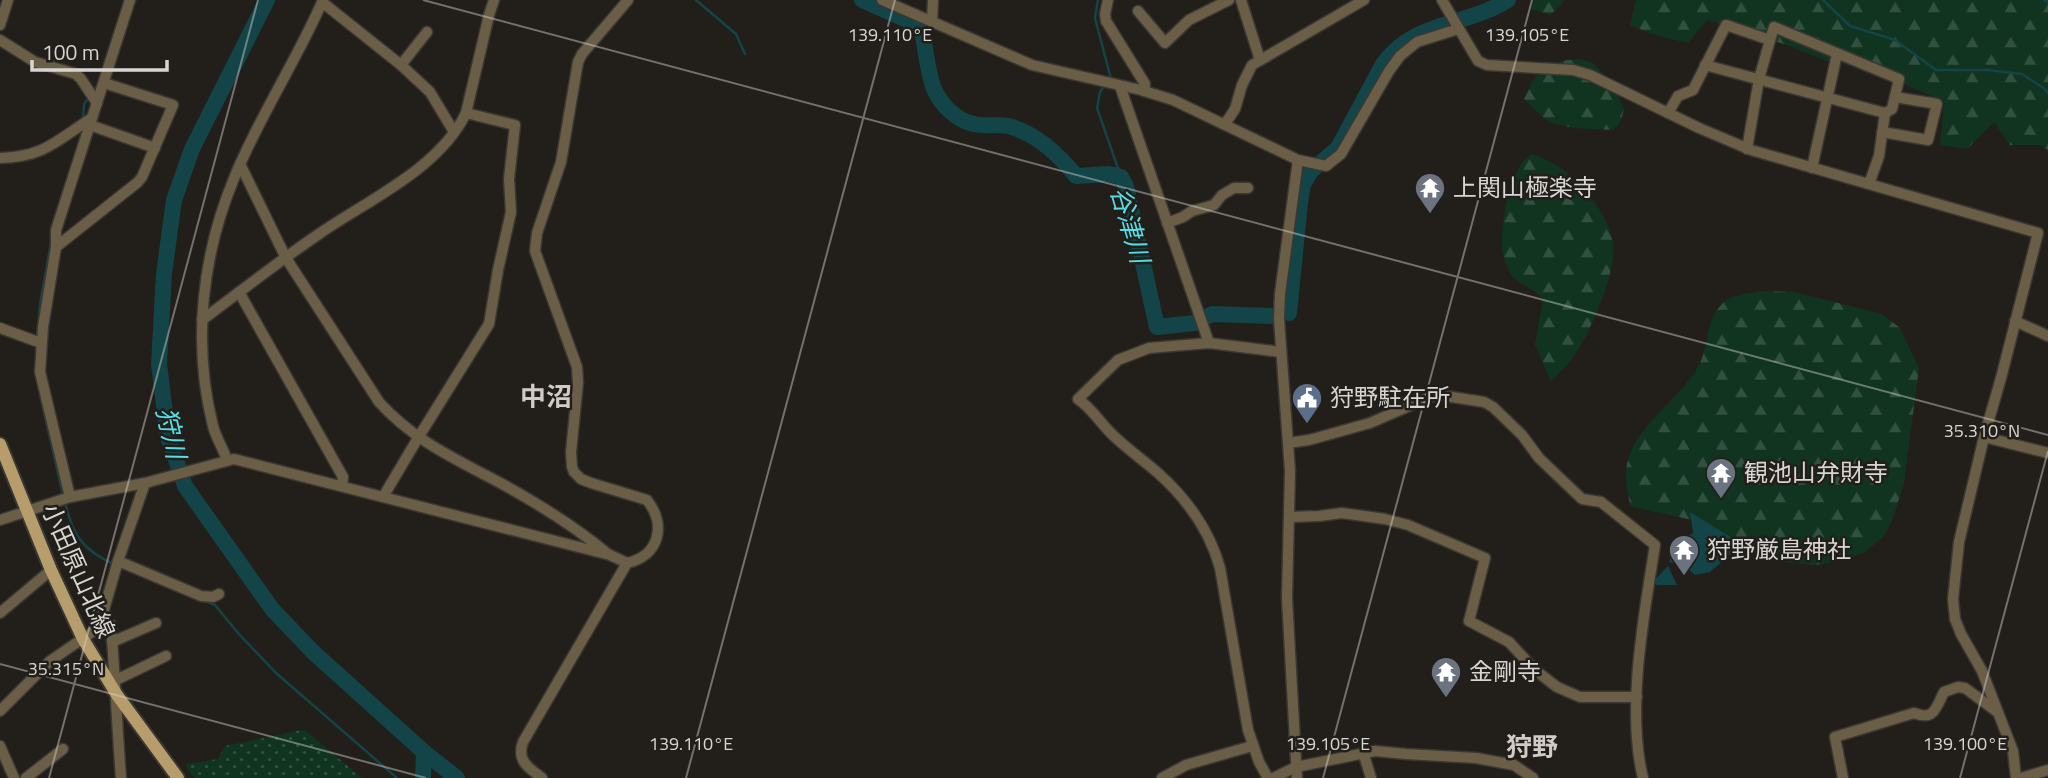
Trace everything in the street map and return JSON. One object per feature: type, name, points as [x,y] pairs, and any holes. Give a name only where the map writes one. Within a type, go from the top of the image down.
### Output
[{"type":"main road","name":"小田原山北線","points":[[0,444],[51,570],[83,639],[117,695],[178,778]]},
{"type":"street","points":[[0,25],[8,0]]},
{"type":"street","points":[[70,497],[40,372],[46,300],[56,247],[56,230],[130,0]]},
{"type":"street","points":[[202,320],[317,235],[429,160],[454,132],[466,113],[494,0]]},
{"type":"street","points":[[0,520],[70,497],[145,483],[234,459],[610,555],[627,563],[639,560],[653,548],[658,524],[654,508],[648,500],[581,479],[572,467],[577,367],[535,251],[561,162],[578,62],[628,0]]},
{"type":"street","points":[[882,0],[1032,65],[1173,100],[1298,160],[1326,166],[1341,154],[1400,56],[1418,42],[1458,29]]},
{"type":"street","points":[[933,0],[933,22]]},
{"type":"street","points":[[1108,0],[1106,21],[1145,85],[1144,91]]},
{"type":"street","points":[[1138,12],[1165,43],[1189,20],[1229,0]]},
{"type":"street","points":[[1241,0],[1260,60]]},
{"type":"street","points":[[1225,124],[1235,109],[1242,85],[1252,65],[1364,0]]},
{"type":"street","points":[[1442,0],[1478,61],[1487,65],[1573,70],[1590,75],[1747,149],[2038,233],[1959,542],[1953,599],[1955,619],[1982,671],[2013,751],[2019,778],[2048,770]]},
{"type":"street","points":[[227,460],[214,427],[207,392],[202,320],[205,285],[223,206],[240,164],[304,44],[323,1],[430,92],[454,132]]},
{"type":"street","points":[[1668,113],[1678,96],[1693,90],[1726,25],[1770,40]]},
{"type":"street","points":[[1705,65],[1759,79],[1885,113],[1892,109],[1899,79],[1774,27],[1759,79],[1747,149]]},
{"type":"street","points":[[401,65],[427,32]]},
{"type":"street","points":[[0,40],[35,62],[76,74],[97,103]]},
{"type":"street","points":[[1812,168],[1837,54]]},
{"type":"street","points":[[56,247],[138,182],[173,105],[104,83]]},
{"type":"street","points":[[1121,86],[1209,343]]},
{"type":"street","points":[[1882,132],[1928,140],[1937,104],[1895,97]]},
{"type":"street","points":[[383,497],[489,324],[510,212],[509,179],[515,125],[466,113]]},
{"type":"street","points":[[1869,184],[1879,156],[1885,113]]},
{"type":"street","points":[[92,121],[155,148]]},
{"type":"street","points":[[0,158],[35,154],[92,121]]},
{"type":"street","points":[[1297,773],[1287,598],[1290,517],[1288,443],[1279,319],[1298,160]]},
{"type":"street","points":[[240,164],[286,258],[379,402],[393,418],[418,438],[506,486],[590,539],[610,555]]},
{"type":"street","points":[[1167,223],[1192,211],[1214,205],[1222,195],[1234,188],[1248,188]]},
{"type":"street","points":[[239,292],[343,477],[342,486]]},
{"type":"street","points":[[2015,321],[2048,336]]},
{"type":"street","points":[[0,328],[41,343]]},
{"type":"street","points":[[1281,352],[1209,343],[1149,348],[1118,360],[1078,399],[1086,404],[1114,437],[1181,497],[1208,538],[1220,568],[1252,746],[1270,778],[1375,751],[1476,758],[1514,765],[1532,778]]},
{"type":"street","points":[[1288,443],[1370,423],[1439,395],[1484,402],[1493,407],[1522,435],[1539,458],[1582,499],[1601,502],[1655,545],[1643,625],[1637,697],[1636,730],[1643,778]]},
{"type":"street","points":[[1984,437],[2048,453]]},
{"type":"street","points":[[0,711],[50,662],[101,626],[118,561],[145,483]]},
{"type":"street","points":[[1290,517],[1342,513],[1385,519],[1408,525],[1485,558],[1469,621],[1509,642],[1535,670],[1556,687],[1580,697],[1637,697]]},
{"type":"street","points":[[118,561],[201,596],[213,597],[219,594]]},
{"type":"street","points":[[542,778],[523,762],[520,748],[627,563]]},
{"type":"street","points":[[0,613],[51,570]]},
{"type":"street","points":[[102,622],[111,625],[121,778]]},
{"type":"street","points":[[112,642],[156,623]]},
{"type":"street","points":[[116,680],[166,656]]},
{"type":"street","points":[[1843,778],[1835,737],[1914,713],[1923,717],[1932,714],[1944,692],[1958,687],[1965,688],[1998,712]]},
{"type":"street","points":[[0,746],[14,778]]},
{"type":"street","points":[[1162,778],[1186,765],[1252,746]]},
{"type":"street","points":[[26,778],[63,749]]},
{"type":"street","points":[[1363,752],[1371,778]]},
{"type":"green space","points":[[1533,0],[1565,0],[1551,15],[1531,9]]},
{"type":"green space","points":[[1636,0],[2048,0],[2048,150],[2040,145],[2010,145],[1994,122],[1967,149],[1940,145],[1944,101],[1908,86],[1869,61],[1827,61],[1784,44],[1707,20],[1688,43],[1655,35],[1630,25]]},
{"type":"green space","points":[[1580,59],[1593,63],[1615,88],[1624,110],[1620,123],[1613,130],[1574,128],[1548,122],[1524,99],[1534,80],[1545,68],[1559,62]]},
{"type":"green space","points":[[1532,154],[1563,170],[1582,187],[1604,216],[1613,242],[1611,267],[1596,315],[1576,353],[1551,382],[1535,344],[1543,300],[1513,276],[1502,248],[1508,195],[1518,170]]},
{"type":"green space","points":[[1764,291],[1794,292],[1882,314],[1900,328],[1919,368],[1904,483],[1892,521],[1884,536],[1865,552],[1842,561],[1815,565],[1782,562],[1747,552],[1725,542],[1692,520],[1630,506],[1626,478],[1629,457],[1646,428],[1692,377],[1700,363],[1718,309],[1723,303],[1742,294]]},
{"type":"green space","points":[[306,731],[362,778],[195,778],[186,764],[218,759],[225,746]]},
{"type":"water","points":[[1690,512],[1731,537],[1738,548],[1710,572],[1695,575],[1686,567],[1669,562],[1676,543],[1693,533]]},
{"type":"water","points":[[1668,566],[1677,585],[1657,585],[1653,582]]},
{"type":"waterway","points":[[123,9],[124,0]]},
{"type":"waterway","name":"狩川","points":[[267,0],[192,149],[174,200],[164,274],[159,364],[168,437],[185,486],[272,609],[313,652],[424,752],[457,778]]},
{"type":"waterway","points":[[696,0],[736,34],[745,54]]},
{"type":"waterway","name":"谷津川","points":[[862,0],[918,25],[922,30],[934,89],[945,106],[956,116],[974,124],[1007,126],[1031,135],[1048,147],[1076,176],[1109,174],[1121,177],[1126,186],[1157,327],[1195,323],[1212,314],[1274,316]]},
{"type":"waterway","points":[[1098,0],[1095,18],[1111,79]]},
{"type":"waterway","name":"谷津川","points":[[1289,313],[1303,184],[1311,171],[1338,148],[1383,64],[1410,39],[1492,9],[1508,0]]},
{"type":"waterway","points":[[1823,0],[1850,26],[1895,40],[1936,70],[1987,70],[2022,74],[2048,93]]},
{"type":"waterway","points":[[2044,0],[2048,2]]},
{"type":"waterway","points":[[1104,86],[1097,108],[1121,177]]},
{"type":"waterway","points":[[83,119],[84,104],[90,96]]},
{"type":"waterway","points":[[52,227],[83,130]]},
{"type":"waterway","points":[[37,338],[52,237]]},
{"type":"waterway","points":[[36,344],[36,362]]},
{"type":"waterway","points":[[38,386],[63,495]]},
{"type":"waterway","points":[[65,502],[71,523],[80,540],[94,553],[114,564]]},
{"type":"waterway","points":[[205,601],[215,605],[276,673],[397,778]]},
{"type":"waterway","points":[[423,778],[424,752]]},
{"type":"place","name":"上関山極楽寺","points":[[1430,215]]},
{"type":"place","name":"狩野駐在所","points":[[1307,425]]},
{"type":"place","name":"観池山弁財寺","points":[[1721,500]]},
{"type":"place","name":"狩野厳島神社","points":[[1684,577]]},
{"type":"place","name":"金剛寺","points":[[1446,699]]},
{"type":"district","name":"中沼","points":[[546,397]]},
{"type":"district","name":"狩野","points":[[1532,747]]}]
